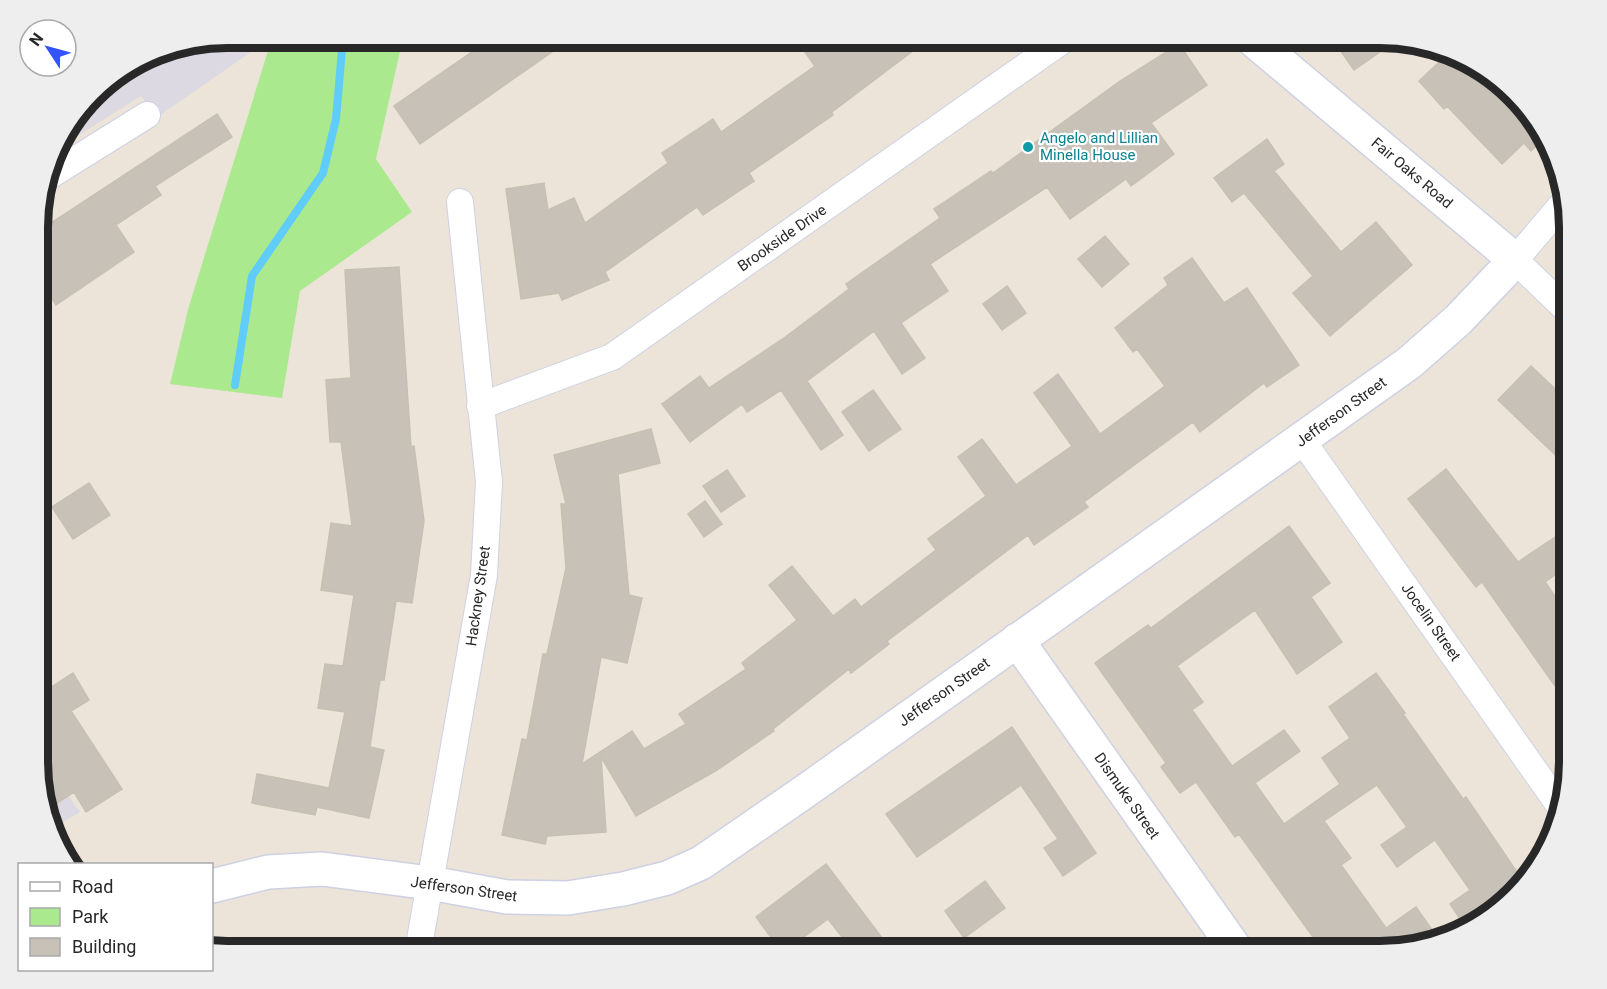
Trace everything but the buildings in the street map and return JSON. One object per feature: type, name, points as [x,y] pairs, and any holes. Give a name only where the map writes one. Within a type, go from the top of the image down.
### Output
[{"type":"street","name":"Brookside Drive","points":[[480,406],[612,357],[1052,48]]},
{"type":"street","name":"Fair Oaks Road","points":[[1263,48],[1515,260],[1559,302]]},
{"type":"street","points":[[56,171],[147,114]]},
{"type":"street","name":"Hackney Street","points":[[420,941],[484,575],[489,482],[460,202]]},
{"type":"street","name":"Jefferson Street","points":[[213,886],[268,872],[322,869],[430,883],[507,897],[568,898],[623,889],[667,878],[700,863],[1408,363],[1458,320],[1515,260],[1558,209]]},
{"type":"street","name":"Jocelin Street","points":[[1302,440],[1555,800]]},
{"type":"street","name":"Dismuke Street","points":[[1017,640],[1230,941]]},
{"type":"shaded area","points":[[257,48],[156,118],[141,96],[70,140],[92,109],[109,92],[137,72],[169,57],[192,51]]},
{"type":"shaded area","points":[[48,767],[80,812],[60,824],[54,809]]},
{"type":"green space","points":[[269,48],[401,48],[376,159],[412,212],[300,291],[282,398],[170,384],[189,306]]},
{"type":"waterway","points":[[235,385],[252,276],[323,173],[336,119],[342,48]]},
{"type":"place","name":"Angelo and Lillian Minella House","points":[[1028,147]]}]
